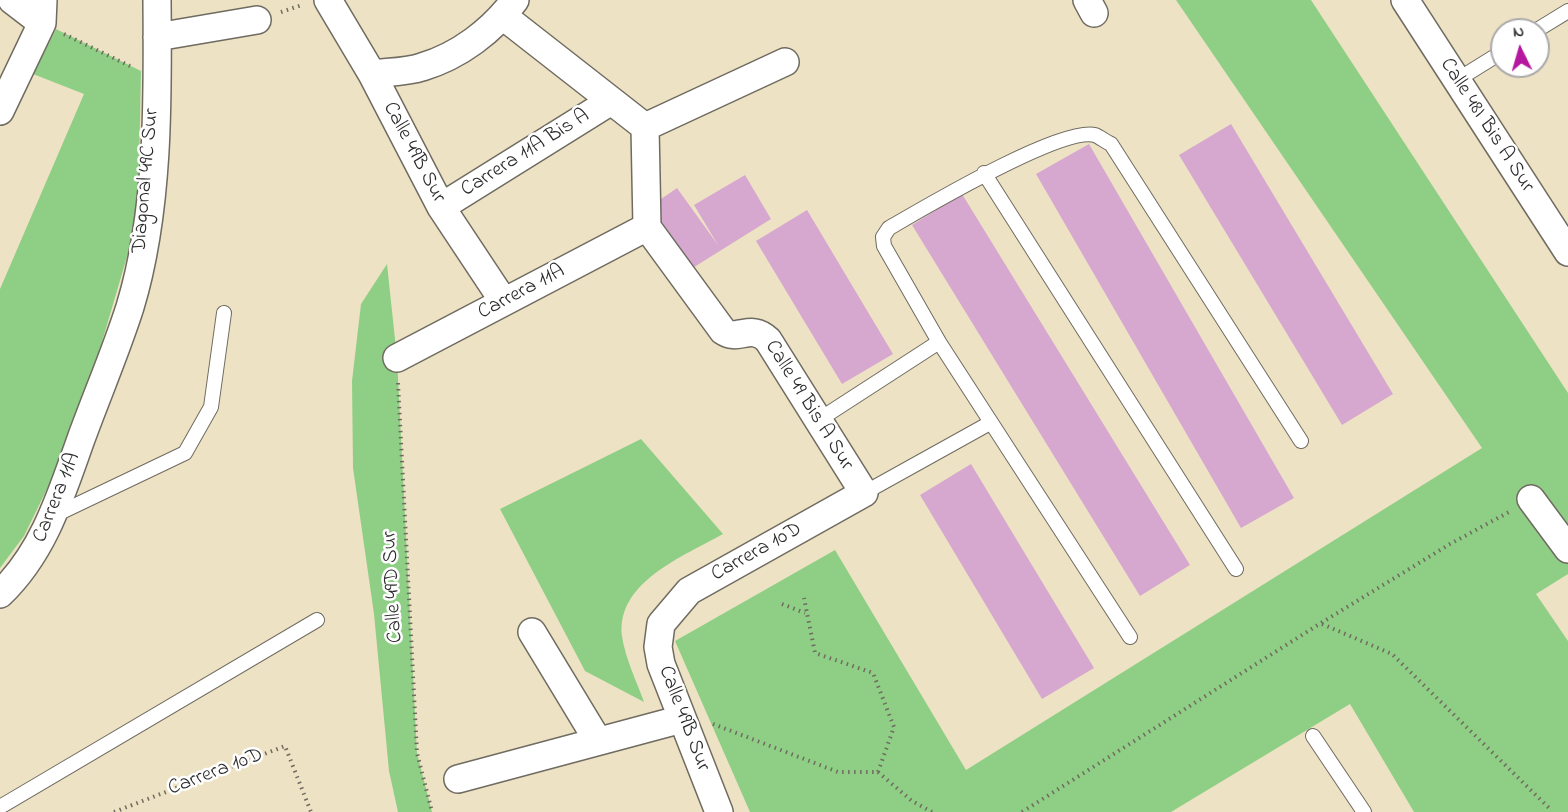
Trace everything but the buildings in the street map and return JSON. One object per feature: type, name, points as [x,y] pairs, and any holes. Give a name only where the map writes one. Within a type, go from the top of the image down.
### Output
[{"type":"street","points":[[0,111],[43,11],[12,0]]},
{"type":"street","name":"Diagonal 49C Sur","points":[[99,391],[130,306],[145,239],[153,170],[158,37],[157,0]]},
{"type":"street","name":"Calle 48I Bis A Sur","points":[[1405,0],[1568,252]]},
{"type":"street","name":"Calle 49B Sur","points":[[317,2],[372,74],[441,207],[504,302]]},
{"type":"street","points":[[372,74],[421,68],[459,53],[509,8],[611,101],[645,127]]},
{"type":"street","points":[[158,37],[257,20]]},
{"type":"street","points":[[645,127],[785,62]]},
{"type":"street","name":"Carrera 11A Bis A","points":[[441,207],[611,101]]},
{"type":"street","points":[[645,127],[647,227]]},
{"type":"street","name":"Carrera 11A","points":[[397,358],[647,227]]},
{"type":"street","name":"Calle 49 Bis A Sur","points":[[647,227],[723,331],[736,335],[753,331],[761,333],[768,340],[864,493]]},
{"type":"street","name":"Carrera 11A","points":[[0,594],[17,578],[36,551],[53,516],[99,391]]},
{"type":"street","name":"Carrera 10D","points":[[661,624],[671,609],[689,591],[864,493]]},
{"type":"street","points":[[1531,499],[1563,531]]},
{"type":"street","name":"Calle 49B Sur","points":[[661,624],[658,647],[661,664],[719,812]]},
{"type":"street","points":[[532,632],[598,741]]},
{"type":"street","points":[[458,780],[598,741],[680,715]]},
{"type":"lane","points":[[1550,22],[1568,11]]},
{"type":"lane","points":[[1457,80],[1490,59]]},
{"type":"lane","points":[[1130,637],[939,342],[884,246],[883,237],[889,228],[984,173],[1074,136],[1094,135],[1111,144],[1301,441]]},
{"type":"lane","points":[[984,173],[1236,569]]},
{"type":"lane","points":[[53,516],[94,499],[185,453],[211,406],[224,312]]},
{"type":"lane","points":[[817,421],[939,342]]},
{"type":"lane","points":[[864,493],[990,423]]},
{"type":"lane","points":[[0,807],[317,620]]},
{"type":"lane","points":[[1313,736],[1364,812]]},
{"type":"path","points":[[257,20],[317,2]]},
{"type":"path","points":[[43,11],[156,78]]},
{"type":"path","name":"Calle 49D Sur","points":[[397,358],[417,753],[432,812]]},
{"type":"path","points":[[1022,812],[1321,623],[1450,544],[1489,525],[1531,499]]},
{"type":"path","points":[[804,598],[815,653],[873,673],[894,727],[878,772]]},
{"type":"path","points":[[783,604],[806,614]]},
{"type":"path","points":[[1321,623],[1392,654],[1549,808]]},
{"type":"path","points":[[680,715],[838,772],[878,772],[912,801],[932,812]]},
{"type":"path","name":"Carrera 10D","points":[[114,812],[285,746],[310,812]]},
{"type":"green space","points":[[1176,0],[1311,0],[1568,393],[1568,574],[1536,594],[1568,641],[1568,812],[1414,812],[1350,704],[1171,812],[750,812],[675,641],[835,550],[966,770],[1482,448]]},
{"type":"green space","points":[[56,29],[141,71],[138,219],[97,359],[63,456],[24,536],[0,568],[0,289],[84,94],[33,74]]},
{"type":"green space","points":[[387,264],[397,358],[417,753],[432,812],[398,812],[389,771],[374,614],[353,468],[352,381],[361,304]]},
{"type":"green space","points":[[641,439],[723,534],[656,573],[630,600],[623,617],[622,636],[628,661],[644,702],[585,671],[500,509]]}]
